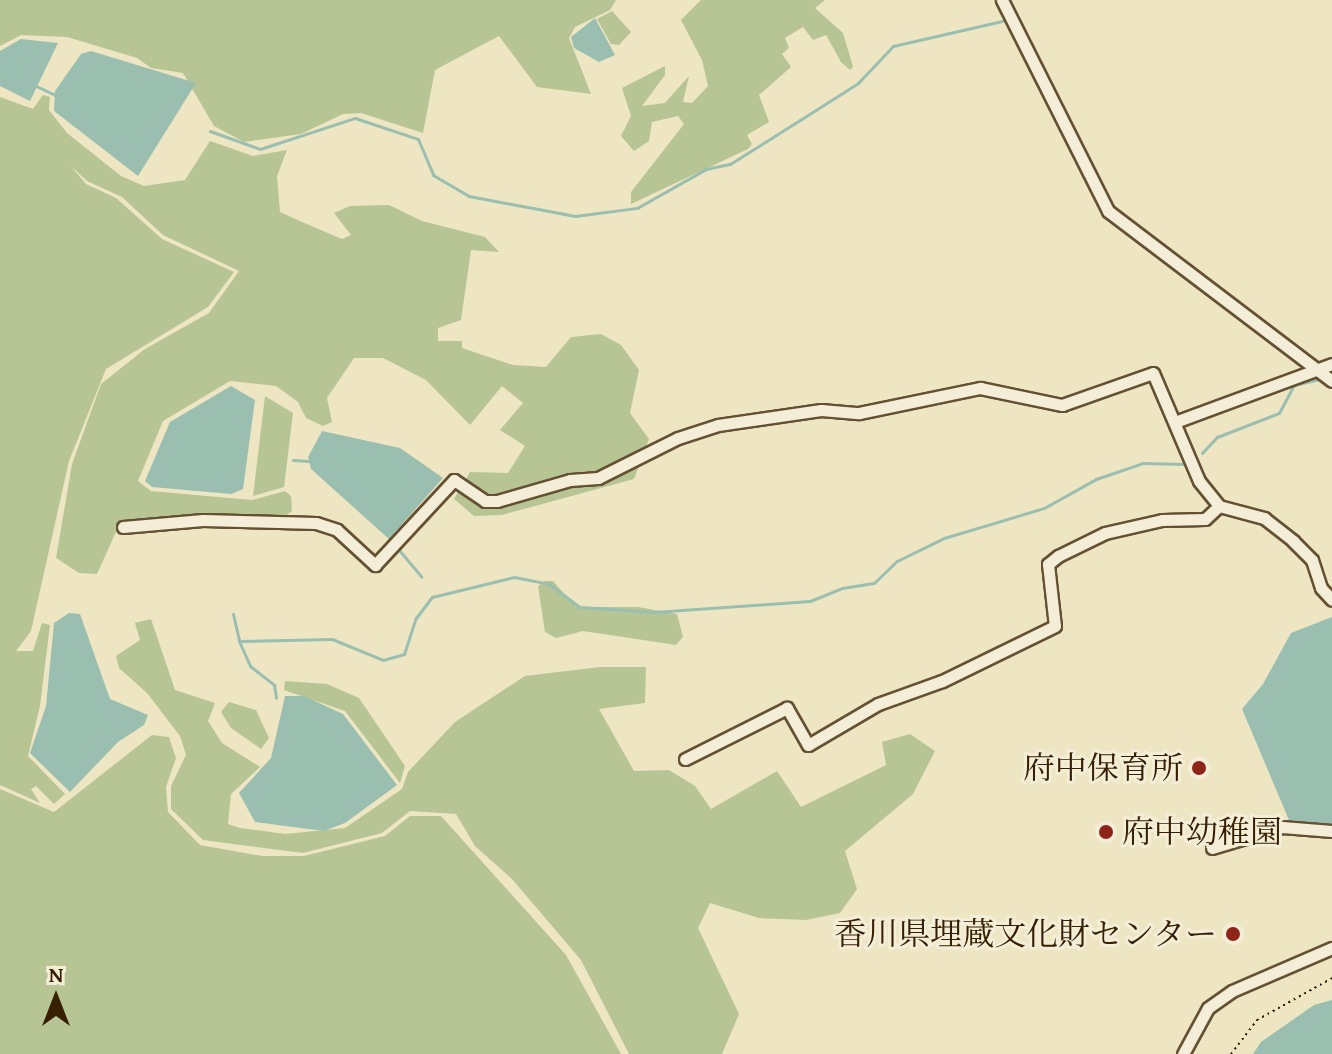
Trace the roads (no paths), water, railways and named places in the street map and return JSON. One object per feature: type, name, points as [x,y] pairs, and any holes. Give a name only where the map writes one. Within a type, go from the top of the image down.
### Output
[{"type":"street","points":[[1002,0],[1108,211],[1332,381]]},
{"type":"street","points":[[1175,422],[1257,388],[1319,371],[1332,364]]},
{"type":"street","points":[[123,527],[203,520],[316,523],[337,530],[375,565],[454,480],[485,501],[497,501],[570,480],[598,478],[678,438],[718,425],[821,410],[859,413],[980,388],[1062,405],[1153,373],[1199,481],[1219,506],[1264,518],[1293,541],[1312,560],[1321,588],[1332,600]]},
{"type":"street","points":[[685,759],[787,708],[808,745],[878,704],[942,681],[1055,626],[1048,564],[1058,556],[1105,533],[1162,520],[1192,523],[1219,506]]},
{"type":"street","points":[[1212,848],[1282,827],[1332,831]]},
{"type":"street","points":[[1183,1054],[1208,1008],[1232,991],[1332,948]]},
{"type":"waterway","points":[[210,131],[260,149],[355,118],[418,139],[433,175],[469,196],[575,216],[637,208],[706,169],[730,164],[800,120],[858,83],[893,46],[1002,21]]},
{"type":"waterway","points":[[36,86],[55,95]]},
{"type":"waterway","points":[[1202,453],[1217,437],[1279,413],[1294,385],[1319,379]]},
{"type":"waterway","points":[[293,460],[309,461]]},
{"type":"waterway","points":[[233,614],[239,641],[332,639],[383,660],[404,654],[416,618],[432,597],[514,577],[549,584],[580,607],[654,612],[810,601],[842,588],[874,583],[897,561],[944,538],[1044,508],[1096,479],[1143,463],[1186,464]]},
{"type":"waterway","points":[[399,550],[422,577]]},
{"type":"waterway","points":[[239,641],[250,666],[274,685],[276,698]]},
{"type":"place","name":"府中保育所","points":[[1199,768]]},
{"type":"place","name":"府中幼稚園","points":[[1106,832]]},
{"type":"place","name":"香川県埋蔵文化財センター","points":[[1233,934]]}]
